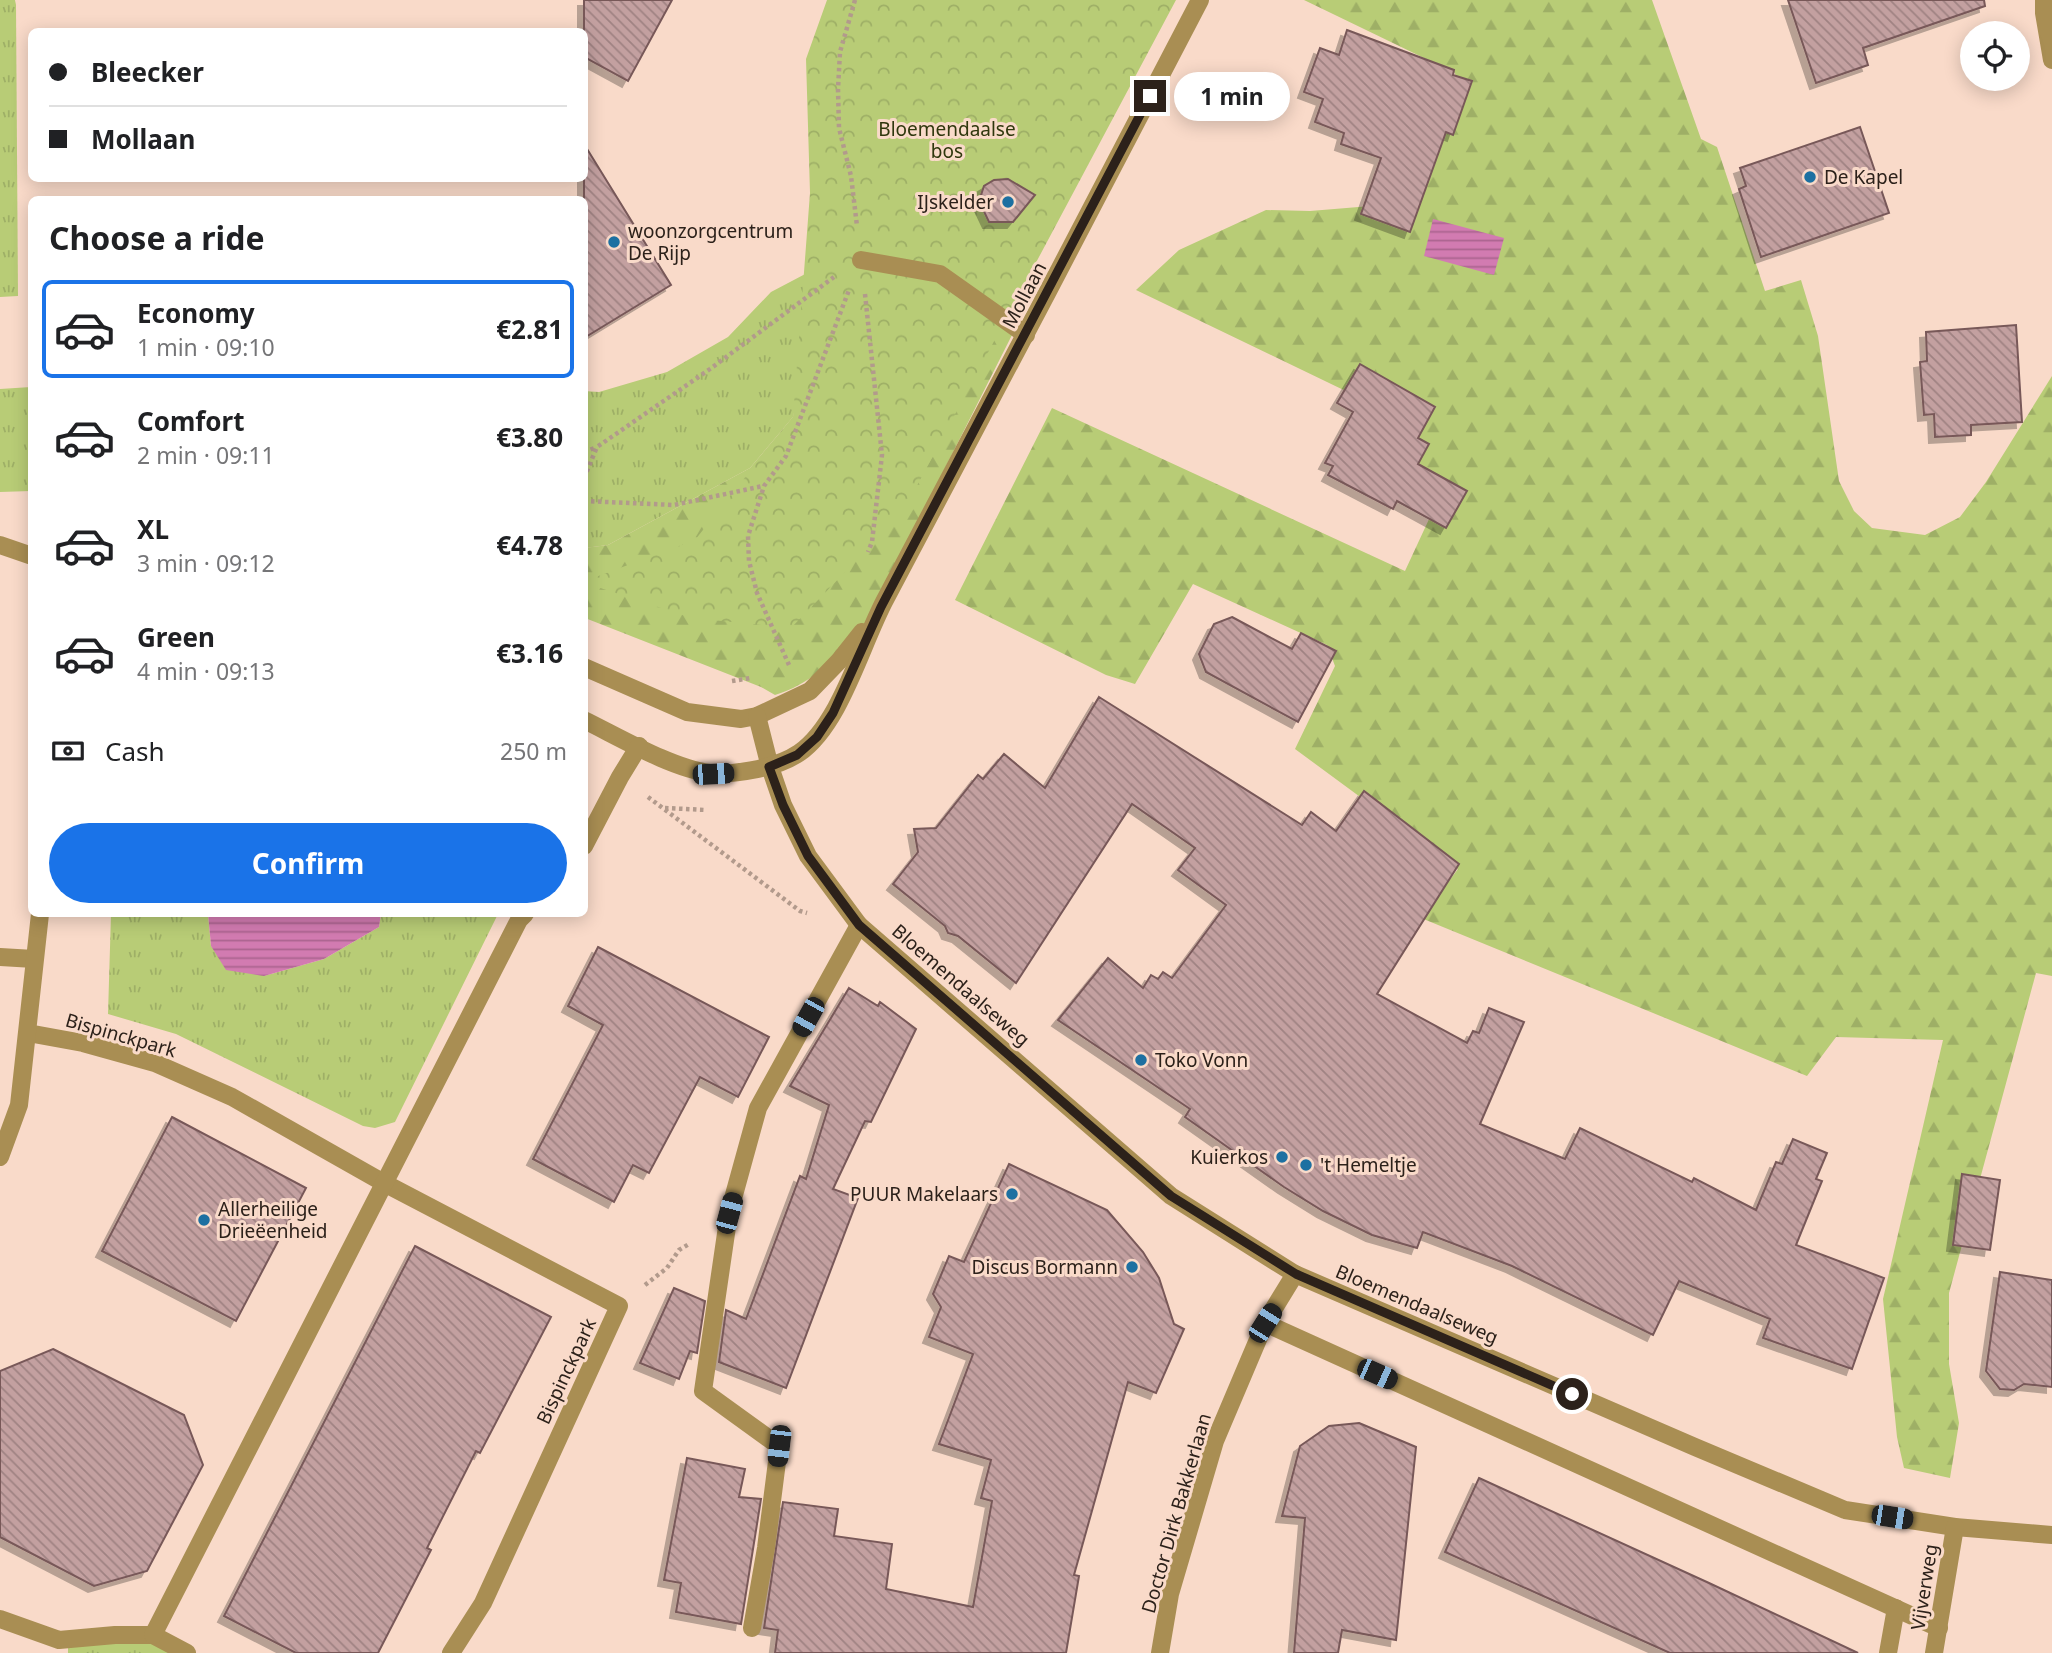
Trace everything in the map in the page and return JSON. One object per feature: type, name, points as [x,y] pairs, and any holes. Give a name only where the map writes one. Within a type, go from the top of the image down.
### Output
[{"type":"street","name":"Mollaan","points":[[769,767],[797,755],[817,737],[833,713],[881,607],[1200,0]]},
{"type":"street","points":[[2044,0],[2052,60]]},
{"type":"street","points":[[861,260],[940,274],[1026,335]]},
{"type":"street","points":[[0,545],[28,555]]},
{"type":"street","name":"Mollaan","points":[[757,716],[810,691],[839,662],[881,607]]},
{"type":"street","points":[[588,669],[687,712],[741,719],[757,716]]},
{"type":"street","name":"Bloemendaalseweg","points":[[757,716],[769,767],[783,805],[808,856],[859,925],[1171,1196],[1296,1274],[1845,1510],[1955,1527],[2052,1535]]},
{"type":"street","points":[[588,722],[677,764],[713,774],[769,767]]},
{"type":"street","points":[[588,838],[639,746]]},
{"type":"street","points":[[0,1157],[19,1105],[40,917]]},
{"type":"street","points":[[153,1635],[522,917]]},
{"type":"street","points":[[752,1629],[779,1446],[703,1391],[727,1224],[758,1108],[859,925]]},
{"type":"street","points":[[0,957],[34,960]]},
{"type":"street","name":"Bispinckpark","points":[[28,1034],[83,1043],[155,1063],[232,1097],[384,1183],[619,1306],[483,1603],[451,1653]]},
{"type":"street","name":"Doctor Dirk Bakkerlaan","points":[[1160,1653],[1170,1594],[1214,1441],[1265,1323],[1296,1274]]},
{"type":"street","points":[[1265,1323],[1939,1628]]},
{"type":"street","name":"Vijverweg","points":[[1934,1653],[1955,1527]]},
{"type":"street","name":"Vijverweg","points":[[1888,1653],[1896,1608]]},
{"type":"street","points":[[0,1619],[59,1640],[153,1635],[187,1653]]},
{"type":"path","points":[[855,0],[840,52],[838,89],[839,128],[851,176],[882,455],[872,542],[867,554]]},
{"type":"path","points":[[588,450],[597,447],[710,369],[826,282],[861,260]]},
{"type":"path","points":[[790,667],[757,593],[749,561],[748,536],[764,486],[786,456],[861,260]]},
{"type":"path","points":[[588,468],[597,447]]},
{"type":"path","points":[[588,501],[674,505],[764,486]]},
{"type":"path","points":[[779,670],[800,660]]},
{"type":"path","points":[[748,679],[759,676]]},
{"type":"path","points":[[665,808],[800,911],[859,925]]},
{"type":"path","points":[[619,1306],[667,1268],[679,1250],[727,1224]]},
{"type":"green space","points":[[0,0],[15,0],[16,5],[18,296],[0,297]]},
{"type":"green space","name":"Bloemendaalse bos","points":[[827,0],[1176,0],[903,512],[791,628],[692,618],[588,584],[588,580],[695,540],[793,417],[810,193],[806,59]]},
{"type":"green space","points":[[1304,0],[1652,0],[1701,139],[1717,147],[1765,291],[1801,280],[1818,336],[1839,481],[1854,511],[1872,528],[1925,535],[1960,517],[1986,482],[2052,376],[2052,976],[2036,973],[1949,1293],[1949,1364],[1959,1423],[1950,1478],[1904,1468],[1897,1437],[1883,1299],[1943,1040],[1836,1037],[1807,1076],[1421,918],[1458,869],[1295,749],[1335,666],[1327,645],[1193,584],[1135,684],[1106,675],[955,600],[1052,408],[1405,571],[1443,489],[1393,466],[1412,423],[1136,290],[1179,250],[1266,210],[1310,211],[1395,204],[1459,94],[1455,73]]},
{"type":"green space","points":[[828,262],[793,417],[750,468],[608,545],[588,548],[588,391],[599,392],[667,372],[728,337],[771,292]]},
{"type":"green space","points":[[1024,278],[1012,335],[860,637],[820,671],[787,691],[775,695],[761,687],[588,619],[588,548],[608,545],[750,468],[793,417]]},
{"type":"green space","points":[[28,387],[28,491],[0,492],[0,389]]},
{"type":"green space","points":[[111,917],[208,917],[211,946],[264,976],[324,959],[379,927],[381,917],[497,917],[395,1122],[375,1128],[363,1126],[176,1034],[108,1014]]},
{"type":"green space","points":[[150,1638],[176,1653],[68,1653],[68,1647]]},
{"type":"shaded area","points":[[1433,219],[1504,238],[1494,275],[1424,256]]},
{"type":"shaded area","points":[[208,917],[381,917],[379,927],[324,959],[264,976],[226,970],[211,946]]},
{"type":"building","points":[[584,0],[672,0],[628,81],[588,59],[588,28],[584,28]]},
{"type":"building","points":[[1788,0],[1984,0],[1985,6],[1863,48],[1868,65],[1816,83]]},
{"type":"building","points":[[1347,30],[1454,70],[1453,75],[1472,81],[1453,135],[1446,132],[1410,232],[1361,214],[1381,158],[1341,144],[1344,133],[1315,122],[1323,99],[1304,92],[1320,48],[1339,55]]},
{"type":"building","name":"De Kapel","points":[[1860,127],[1889,213],[1761,257],[1739,189],[1746,186],[1740,168]]},
{"type":"building","points":[[588,150],[671,285],[588,336],[588,196],[584,196],[584,182],[588,182]]},
{"type":"building","name":"IJskelder","points":[[1008,179],[1035,195],[1013,222],[989,222],[979,201],[984,186],[994,180]]},
{"type":"building","points":[[2016,325],[2022,422],[1971,425],[1971,435],[1935,437],[1934,414],[1924,415],[1920,362],[1927,361],[1926,332]]},
{"type":"building","points":[[1360,364],[1435,407],[1418,438],[1429,444],[1418,464],[1467,491],[1446,528],[1397,501],[1393,509],[1328,475],[1333,466],[1325,463],[1353,412],[1337,403]]},
{"type":"building","points":[[1232,617],[1292,649],[1301,633],[1336,651],[1298,722],[1206,672],[1199,654],[1214,624]]},
{"type":"building","points":[[1099,697],[1302,825],[1311,812],[1336,831],[1364,791],[1459,864],[1377,994],[1467,1043],[1473,1031],[1479,1033],[1489,1008],[1524,1022],[1480,1124],[1565,1159],[1580,1128],[1692,1182],[1694,1178],[1756,1210],[1776,1162],[1782,1164],[1793,1139],[1827,1153],[1816,1179],[1822,1181],[1796,1245],[1884,1278],[1852,1369],[1763,1338],[1770,1319],[1679,1281],[1653,1335],[1512,1266],[1423,1232],[1417,1248],[1372,1235],[1323,1211],[1284,1187],[1185,1117],[1190,1109],[1058,1020],[1108,958],[1143,988],[1151,975],[1158,979],[1163,972],[1172,978],[1226,905],[1178,870],[1195,848],[1132,804],[1016,983],[958,936],[948,933],[945,926],[893,884],[918,852],[914,829],[936,828],[978,775],[983,779],[1004,754],[1045,788]]},
{"type":"building","points":[[598,947],[769,1037],[738,1097],[700,1077],[649,1173],[633,1165],[614,1202],[533,1159],[603,1025],[568,1006]]},
{"type":"building","points":[[849,988],[878,1006],[880,1002],[916,1029],[871,1122],[865,1121],[833,1189],[858,1198],[786,1388],[719,1362],[726,1310],[746,1319],[800,1176],[806,1179],[829,1105],[790,1086]]},
{"type":"building","name":"Allerheilige Drieëenheid","points":[[172,1117],[306,1188],[236,1321],[102,1251]]},
{"type":"building","points":[[1009,1164],[1107,1210],[1143,1252],[1159,1278],[1174,1324],[1184,1329],[1156,1393],[1128,1382],[1074,1575],[1079,1576],[1066,1653],[775,1653],[778,1630],[764,1628],[783,1502],[838,1509],[834,1536],[892,1544],[886,1589],[973,1607],[992,1501],[981,1498],[991,1460],[939,1444],[973,1354],[929,1337],[941,1307],[933,1294],[949,1256],[964,1262]]},
{"type":"building","points":[[1962,1174],[2000,1180],[1990,1250],[1953,1245]]},
{"type":"building","points":[[415,1246],[551,1317],[480,1453],[476,1451],[427,1548],[431,1550],[378,1653],[296,1653],[224,1616]]},
{"type":"building","points":[[2000,1272],[2052,1280],[2052,1387],[2024,1384],[2014,1390],[2000,1389],[1986,1371]]},
{"type":"building","points":[[674,1288],[705,1301],[697,1353],[690,1351],[679,1379],[640,1363]]},
{"type":"building","points":[[53,1349],[184,1415],[203,1465],[147,1571],[94,1586],[0,1537],[0,1371]]},
{"type":"building","points":[[1359,1423],[1416,1447],[1396,1640],[1342,1630],[1338,1653],[1294,1653],[1305,1518],[1282,1516],[1300,1446],[1329,1426]]},
{"type":"building","points":[[687,1458],[745,1469],[739,1497],[761,1499],[741,1624],[676,1612],[681,1583],[664,1580]]},
{"type":"building","points":[[1479,1478],[1858,1653],[1670,1653],[1445,1552]]},
{"type":"place","name":"De Kapel","points":[[1810,177]]},
{"type":"place","name":"IJskelder","points":[[1008,202]]},
{"type":"place","name":"woonzorgcentrum De Rijp","points":[[614,242]]},
{"type":"place","name":"Toko Vonn","points":[[1141,1060]]},
{"type":"place","name":"Kuierkos","points":[[1282,1157]]},
{"type":"place","name":"'t Hemeltje","points":[[1306,1165]]},
{"type":"place","name":"PUUR Makelaars","points":[[1012,1194]]},
{"type":"place","name":"Allerheilige Drieëenheid","points":[[204,1220]]},
{"type":"place","name":"Discus Bormann","points":[[1132,1267]]},
{"type":"route","points":[[1150,96],[881,607],[833,713],[817,737],[797,755],[769,767],[783,805],[808,856],[859,925],[1171,1196],[1296,1274],[1572,1394]]}]
